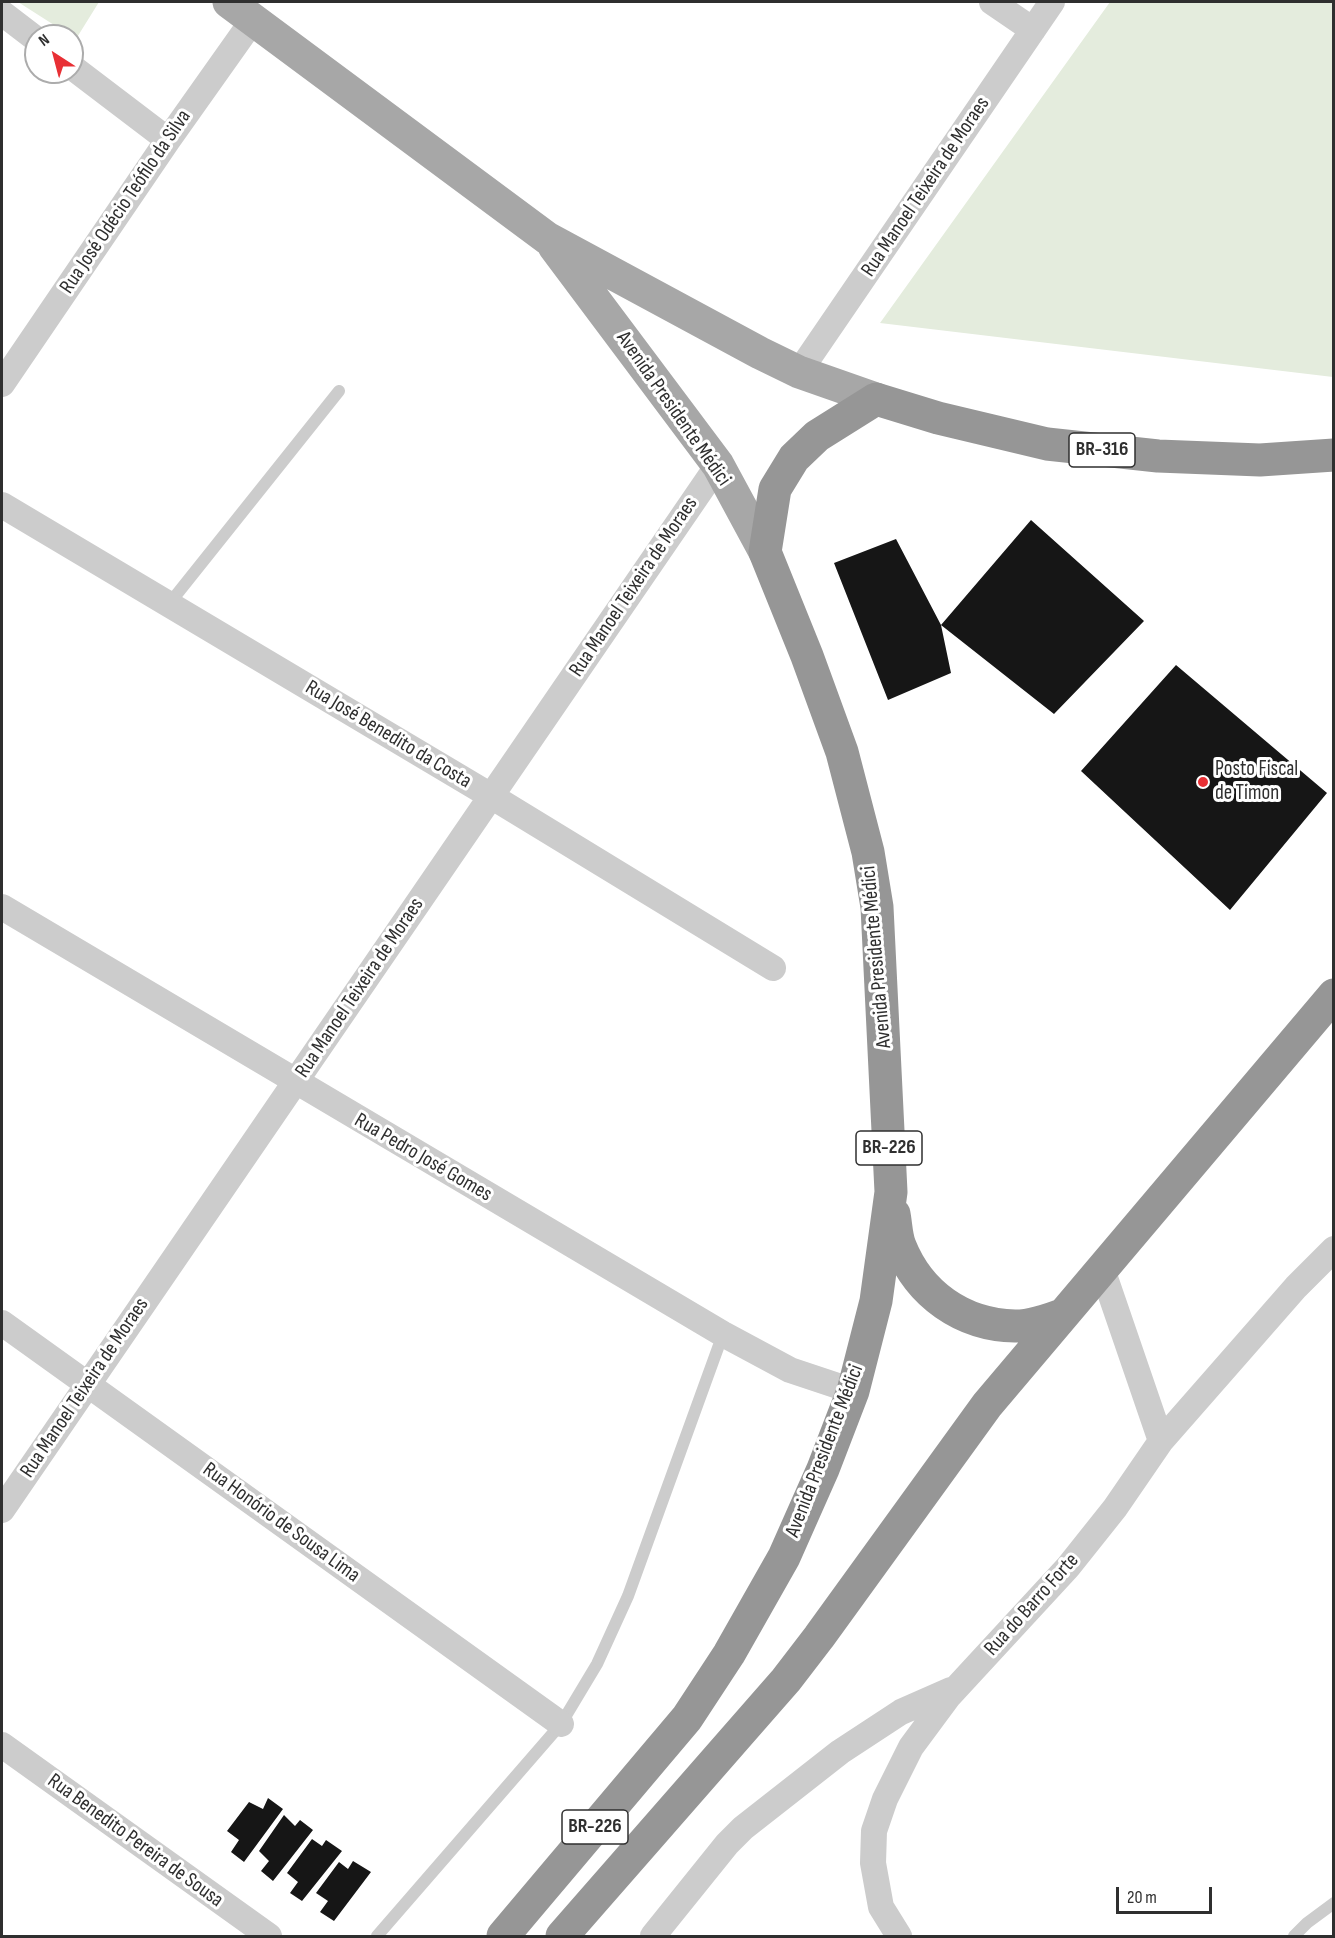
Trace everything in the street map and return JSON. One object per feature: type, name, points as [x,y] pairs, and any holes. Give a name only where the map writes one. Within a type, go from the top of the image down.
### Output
[{"type":"highway","name":"Avenida Presidente Médici","points":[[876,399],[938,418],[1047,444],[1158,456],[1203,458],[1260,460],[1334,455]]},
{"type":"highway","points":[[765,552],[776,489],[794,458],[818,436],[876,399]]},
{"type":"highway","name":"Avenida Presidente Médici","points":[[503,1936],[687,1718],[729,1654],[783,1557],[823,1469],[853,1391],[876,1301],[891,1192],[877,907],[868,852],[842,752],[807,656],[765,552]]},
{"type":"highway","name":"BR-226","points":[[562,1936],[786,1680],[987,1405],[1334,995]]},
{"type":"highway","points":[[891,1192],[899,1244],[910,1268],[922,1285],[938,1300],[958,1312],[997,1324],[1016,1326],[1035,1324],[1064,1314]]},
{"type":"main road","name":"Avenida Presidente Médici","points":[[241,11],[548,238],[760,353],[800,372],[876,399]]},
{"type":"main road","name":"Avenida Presidente Médici","points":[[548,238],[718,465],[765,552]]},
{"type":"street","points":[[992,2],[1033,30]]},
{"type":"street","name":"Rua Manoel Teixeira de Moraes","points":[[800,372],[1052,2]]},
{"type":"street","name":"Rua José Odécio Teófilo da Silva","points":[[2,384],[168,140],[241,11]]},
{"type":"street","points":[[2,12],[24,29]]},
{"type":"street","points":[[84,76],[168,140]]},
{"type":"street","name":"Rua Manoel Teixeira de Moraes","points":[[2,1510],[718,465]]},
{"type":"street","name":"Rua José Benedito da Costa","points":[[2,505],[491,796],[773,968]]},
{"type":"street","name":"Rua Pedro José Gomes","points":[[2,907],[723,1334],[790,1370],[853,1391]]},
{"type":"street","name":"Rua do Barro Forte","points":[[899,1936],[881,1907],[873,1863],[874,1831],[885,1799],[911,1747],[957,1687],[1068,1567],[1114,1508],[1161,1441],[1296,1287],[1334,1249]]},
{"type":"street","points":[[1102,1269],[1161,1441]]},
{"type":"street","name":"Rua Honório de Sousa Lima","points":[[2,1323],[561,1724]]},
{"type":"street","points":[[652,1936],[727,1844],[743,1828],[840,1752],[901,1712],[957,1687]]},
{"type":"street","name":"Rua Benedito Pereira de Sousa","points":[[2,1745],[269,1936]]},
{"type":"lane","points":[[169,604],[339,391]]},
{"type":"lane","points":[[377,1936],[561,1724],[597,1664],[628,1596],[723,1334]]},
{"type":"lane","points":[[1294,1936],[1334,1903]]},
{"type":"green space","points":[[18,2],[99,2],[84,26],[84,24],[52,24]]},
{"type":"green space","points":[[1110,2],[1333,2],[1333,377],[880,323]]},
{"type":"building","points":[[1031,520],[1144,621],[1054,714],[941,625]]},
{"type":"building","points":[[896,539],[941,625],[951,673],[888,700],[834,563]]},
{"type":"building","name":"Posto Fiscal de Timon","points":[[1176,665],[1327,793],[1230,910],[1081,771]]},
{"type":"building","points":[[268,1798],[283,1809],[244,1862],[231,1852],[239,1840],[227,1831],[249,1802],[263,1809]]},
{"type":"building","points":[[284,1815],[295,1826],[300,1820],[313,1830],[273,1881],[261,1871],[269,1861],[259,1851]]},
{"type":"building","points":[[312,1839],[322,1846],[326,1840],[342,1851],[302,1901],[290,1893],[298,1882],[287,1873]]},
{"type":"building","points":[[353,1861],[371,1872],[334,1921],[320,1912],[328,1901],[316,1893],[339,1862],[348,1869]]},
{"type":"place","name":"Posto Fiscal de Timon","points":[[1203,782]]}]
